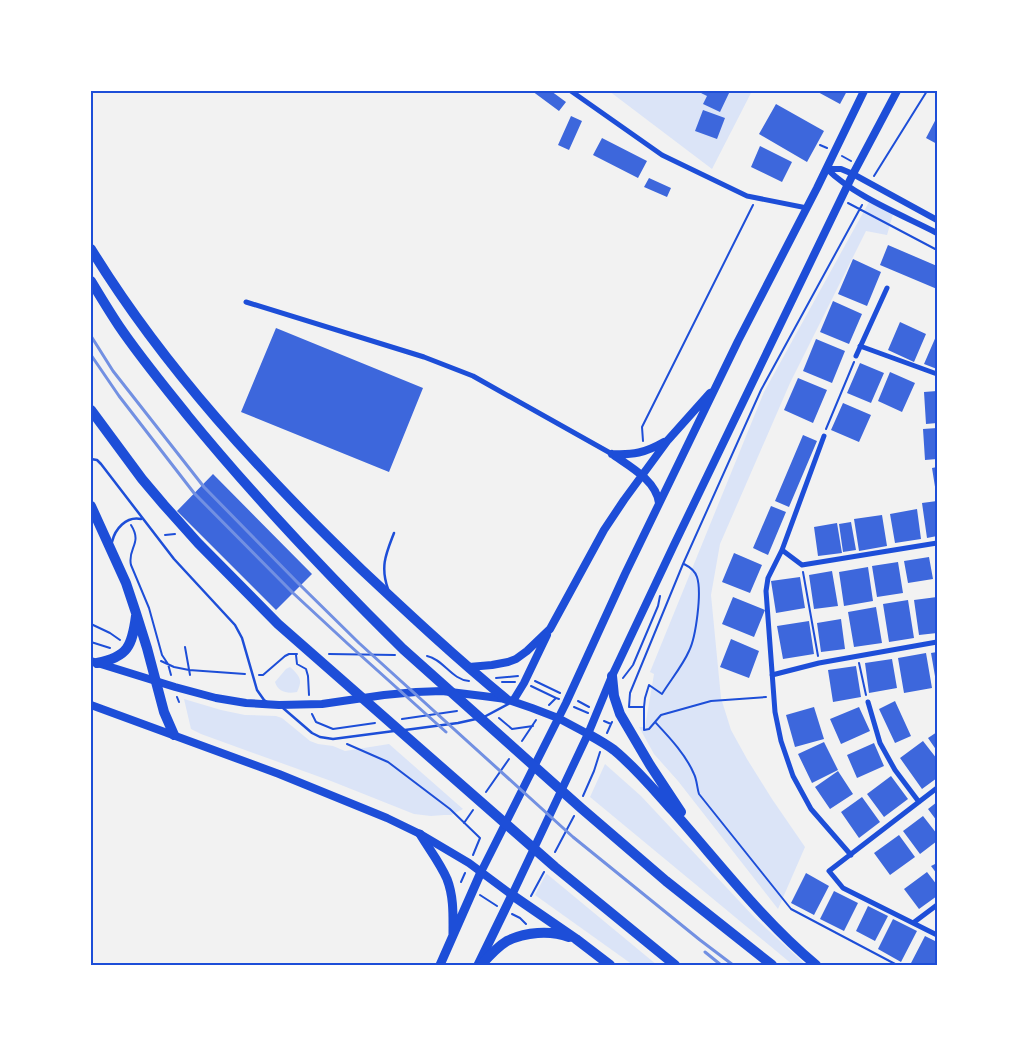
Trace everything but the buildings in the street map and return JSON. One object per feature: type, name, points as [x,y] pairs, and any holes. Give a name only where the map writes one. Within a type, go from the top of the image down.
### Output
[{"type":"highway","points":[[91,249],[110,280],[147,331],[199,396],[257,463],[315,525],[393,599],[484,681],[509,700]]},
{"type":"highway","points":[[91,280],[118,325],[232,469],[403,652],[666,881],[772,965]]},
{"type":"highway","points":[[91,410],[142,479],[198,543],[307,652],[551,863],[675,965]]},
{"type":"highway","points":[[91,506],[126,583],[150,658],[164,712],[174,735]]},
{"type":"highway","points":[[94,662],[106,661],[120,656],[125,651],[134,628],[136,613]]},
{"type":"highway","points":[[617,679],[614,696],[620,714],[676,806],[708,850]]},
{"type":"highway","points":[[588,734],[613,749],[635,769],[708,850],[759,911],[816,965]]},
{"type":"highway","points":[[420,834],[442,869],[449,886],[452,903],[453,935]]},
{"type":"highway","points":[[440,965],[481,872]]},
{"type":"highway","points":[[479,965],[512,895],[610,965]]},
{"type":"highway","points":[[479,965],[500,946],[520,936],[545,933],[564,935],[576,939]]},
{"type":"main road","points":[[481,872],[567,700],[625,574],[716,386],[827,169],[864,91]]},
{"type":"main road","points":[[91,705],[360,806],[420,834],[469,863],[512,895],[596,714],[617,679],[673,547],[853,174],[897,91]]},
{"type":"main road","points":[[509,700],[527,677],[550,629],[604,530],[668,440],[716,386]]},
{"type":"main road","points":[[612,454],[628,455],[643,453],[668,440]]},
{"type":"main road","points":[[612,454],[642,476],[654,488],[659,503]]},
{"type":"main road","points":[[469,667],[492,665],[516,659],[550,629]]},
{"type":"main road","points":[[94,662],[157,682],[246,703],[309,705],[384,695],[458,692],[509,700],[558,718],[588,734]]},
{"type":"street","points":[[571,91],[662,155],[747,196],[807,208]]},
{"type":"street","points":[[827,169],[840,169],[853,174],[937,220]]},
{"type":"street","points":[[827,169],[836,178],[866,197],[937,233]]},
{"type":"street","points":[[856,356],[887,288]]},
{"type":"street","points":[[246,302],[424,357],[462,372],[612,454]]},
{"type":"street","points":[[860,346],[937,374]]},
{"type":"street","points":[[824,436],[782,550],[768,578],[766,592],[775,712],[781,741],[793,776],[811,809],[851,855]]},
{"type":"street","points":[[782,550],[802,565],[937,543]]},
{"type":"street","points":[[772,675],[819,663],[937,642]]},
{"type":"street","points":[[868,702],[880,744],[919,802]]},
{"type":"street","points":[[937,788],[829,871],[844,888],[937,934]]},
{"type":"street","points":[[913,923],[937,905]]},
{"type":"lane","points":[[91,459],[98,460],[174,559],[235,625],[242,638],[257,690],[264,700],[275,704],[312,733],[324,738],[336,738],[458,723],[475,720],[493,713],[509,700]]},
{"type":"lane","points":[[112,550],[111,544],[114,533],[120,525],[135,518],[143,520]]},
{"type":"lane","points":[[393,599],[386,583],[383,569],[385,557],[394,533]]},
{"type":"path","points":[[873,185],[874,176],[928,91]]},
{"type":"path","points":[[820,145],[858,165]]},
{"type":"path","points":[[629,707],[630,693],[683,564],[761,390],[866,197]]},
{"type":"path","points":[[643,453],[642,427],[756,198]]},
{"type":"path","points":[[860,209],[937,250]]},
{"type":"path","points":[[824,436],[856,356]]},
{"type":"path","points":[[133,530],[136,543],[129,558],[149,608],[162,654],[170,672]]},
{"type":"path","points":[[683,564],[691,568],[697,575],[699,587],[698,616],[690,650],[662,694],[649,685],[645,698],[644,730],[649,729],[662,716],[711,701],[774,697]]},
{"type":"path","points":[[802,565],[819,663]]},
{"type":"path","points":[[617,679],[633,665],[658,606],[661,590]]},
{"type":"path","points":[[91,624],[110,633],[128,646]]},
{"type":"path","points":[[185,647],[190,675]]},
{"type":"path","points":[[150,658],[174,667],[189,670],[263,675],[285,656],[307,652]]},
{"type":"path","points":[[324,654],[403,652]]},
{"type":"path","points":[[296,654],[297,664],[306,669],[309,705],[316,722],[333,729],[381,722]]},
{"type":"path","points":[[421,655],[431,657],[460,679],[466,681],[484,681],[498,677],[527,677],[611,724]]},
{"type":"path","points":[[858,657],[868,702]]},
{"type":"path","points":[[521,742],[541,712],[556,698],[567,700],[596,714]]},
{"type":"path","points":[[520,918],[551,863],[579,807],[611,724],[629,707],[644,708]]},
{"type":"path","points":[[401,719],[458,711]]},
{"type":"path","points":[[493,713],[512,729],[532,726]]},
{"type":"path","points":[[656,723],[683,755],[695,775],[699,794],[791,909],[897,965]]},
{"type":"path","points":[[336,738],[388,762],[450,809],[480,838],[461,882],[449,886]]},
{"type":"path","points":[[482,799],[510,758]]},
{"type":"path","points":[[464,823],[476,807]]},
{"type":"shaded area","points":[[609,91],[752,91],[712,169]]},
{"type":"shaded area","points":[[869,202],[893,214],[887,235],[866,231],[790,383],[720,544],[711,595],[721,698],[731,730],[772,799],[805,847],[778,909],[678,781],[654,754],[639,727],[645,727],[654,674],[650,672],[764,392]]},
{"type":"shaded area","points":[[290,667],[300,678],[300,684],[297,692],[290,693],[283,692],[275,682]]},
{"type":"shaded area","points":[[184,699],[245,715],[276,716],[282,718],[310,741],[333,746],[345,751],[389,744],[463,809],[451,815],[431,816],[414,814],[331,781],[201,734],[191,729]]},
{"type":"shaded area","points":[[605,764],[641,796],[755,918],[806,965],[793,965],[590,797]]},
{"type":"shaded area","points":[[546,874],[657,965],[633,965],[535,895]]},
{"type":"railway","points":[[91,336],[113,371],[204,487],[359,643],[573,837],[733,965]]},
{"type":"railway","points":[[91,355],[119,396],[194,493],[293,593],[446,732]]},
{"type":"railway","points":[[705,952],[721,965]]}]
